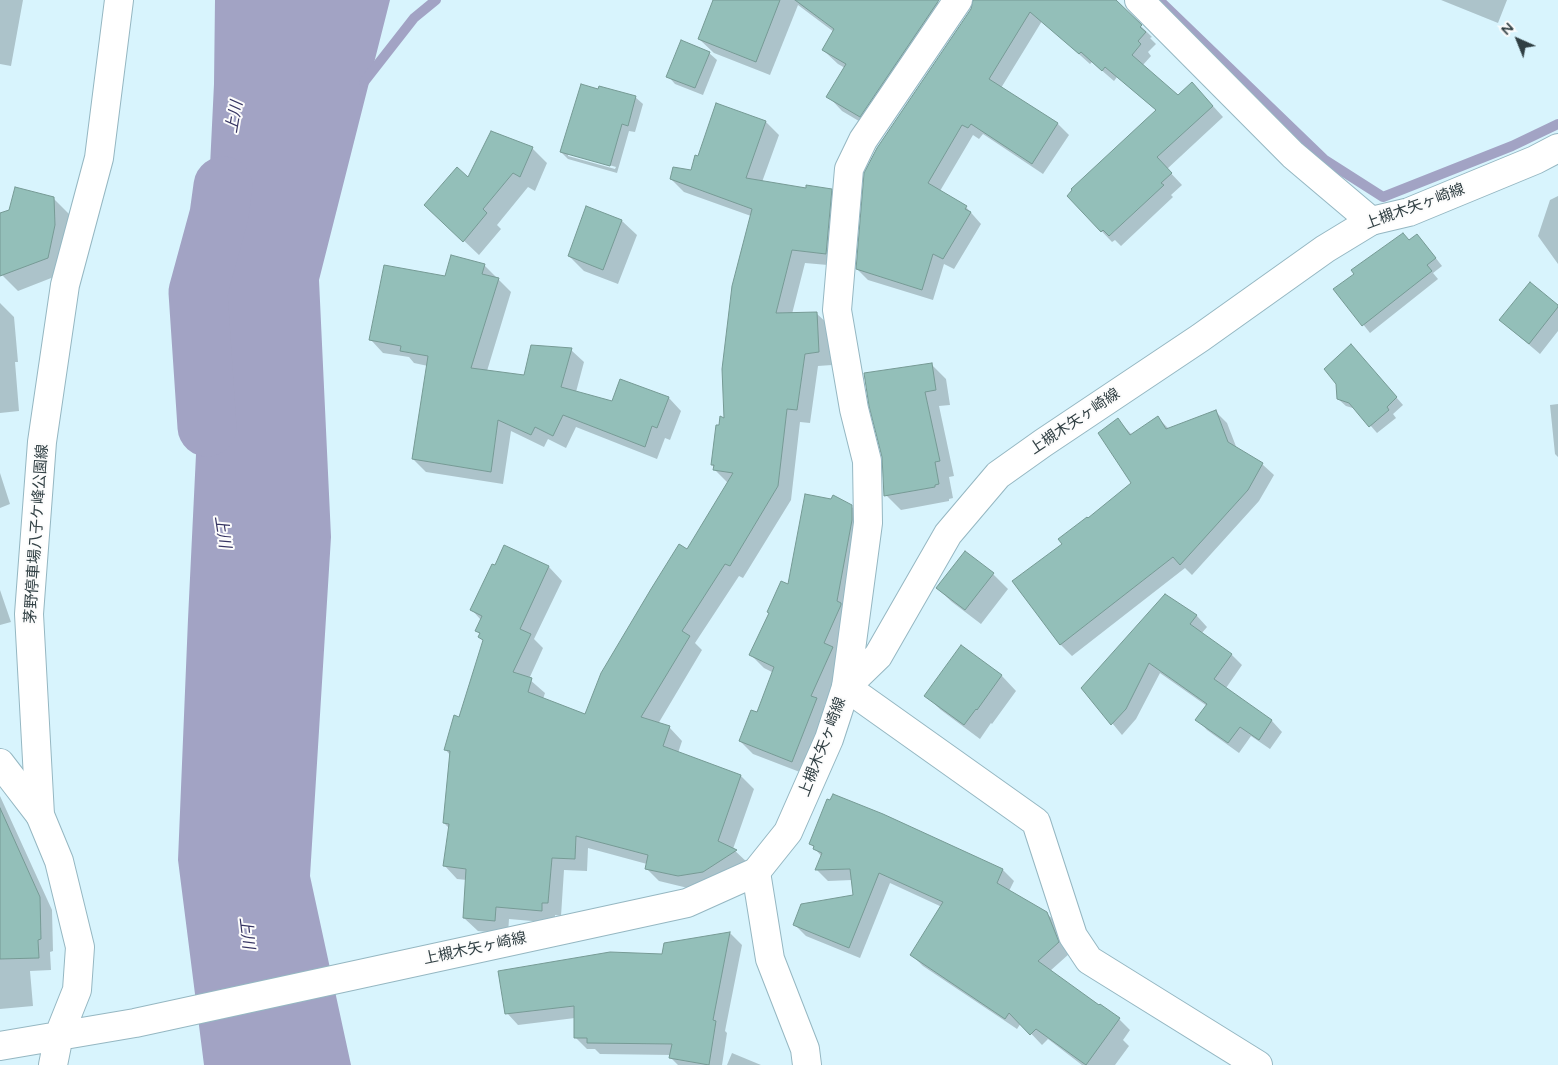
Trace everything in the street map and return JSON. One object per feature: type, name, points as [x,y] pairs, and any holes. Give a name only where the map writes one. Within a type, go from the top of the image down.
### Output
[{"type":"main road","name":"茅野停車場八子ケ峰公園線","points":[[53,1065],[59,1035],[77,990],[80,947],[59,861],[40,815],[29,614],[42,442],[65,285],[99,158],[119,0]]},
{"type":"main road","points":[[958,0],[863,140],[849,169],[836,310],[854,409],[867,462],[868,523],[846,687],[1036,822],[1073,936],[1089,960],[1258,1065]]},
{"type":"main road","points":[[1139,0],[1293,154],[1371,220]]},
{"type":"main road","name":"上槻木矢ヶ崎線","points":[[0,1046],[135,1023],[687,903],[756,872],[788,832],[829,739],[846,687],[878,656],[948,534],[998,475],[1200,338],[1325,249],[1371,220],[1409,212],[1535,160],[1558,148]]},
{"type":"main road","points":[[0,763],[40,815]]},
{"type":"main road","points":[[756,872],[770,959],[805,1049],[807,1065]]},
{"type":"water","points":[[215,0],[390,0],[319,280],[331,537],[310,876],[351,1065],[204,1065],[178,860],[214,84]]},
{"type":"building","points":[[713,0],[780,0],[756,62],[698,39]]},
{"type":"building","points":[[795,0],[939,0],[860,117],[826,97],[846,64],[822,50],[834,29]]},
{"type":"building","points":[[973,0],[1116,0],[1142,25],[1140,27],[1146,32],[1138,41],[1141,44],[1132,55],[1178,95],[1192,82],[1213,106],[1157,157],[1172,173],[1161,183],[1164,185],[1109,236],[1103,230],[1101,232],[1067,196],[1071,189],[1156,110],[1105,67],[1102,71],[1081,52],[1079,54],[1030,12],[989,79],[1058,123],[1032,164],[971,124],[968,128],[962,125],[928,183],[967,206],[965,209],[971,212],[943,259],[933,254],[922,290],[856,269],[864,173],[877,148],[971,9]]},
{"type":"building","points":[[681,40],[710,52],[695,88],[666,77]]},
{"type":"building","points":[[581,84],[598,89],[599,86],[636,96],[628,126],[622,124],[610,166],[560,152]]},
{"type":"building","points":[[716,103],[766,121],[746,178],[806,188],[806,185],[832,189],[826,254],[792,250],[776,313],[817,312],[819,352],[805,354],[797,410],[787,409],[778,486],[730,566],[725,564],[682,631],[690,636],[641,717],[670,726],[663,746],[741,775],[718,841],[737,850],[703,872],[678,876],[645,869],[648,855],[576,836],[575,859],[552,858],[548,903],[542,903],[542,911],[496,907],[495,921],[463,918],[466,869],[443,866],[449,824],[443,823],[450,751],[444,750],[454,715],[459,717],[483,640],[478,637],[480,633],[475,631],[482,616],[470,610],[492,564],[495,565],[504,545],[549,566],[520,629],[531,634],[513,672],[532,678],[528,692],[585,714],[601,673],[651,589],[679,544],[687,549],[733,473],[713,470],[714,465],[711,465],[716,425],[719,425],[720,416],[724,418],[722,369],[732,286],[752,209],[670,179],[673,167],[691,170],[695,155],[698,156]]},
{"type":"building","points":[[491,131],[533,147],[520,177],[513,173],[483,209],[487,213],[463,242],[424,205],[457,167],[468,177]]},
{"type":"building","points":[[15,187],[54,197],[55,225],[48,258],[0,276],[0,213],[9,210]]},
{"type":"building","points":[[586,206],[622,220],[603,270],[568,256]]},
{"type":"building","points":[[1403,233],[1409,240],[1417,234],[1436,258],[1427,265],[1432,271],[1362,326],[1333,289],[1354,274],[1351,270]]},
{"type":"building","points":[[451,255],[485,264],[482,274],[499,278],[471,368],[524,375],[531,345],[572,348],[561,387],[612,401],[620,379],[669,397],[657,428],[652,426],[645,447],[563,415],[553,436],[535,427],[531,435],[498,420],[491,472],[412,459],[428,356],[400,351],[401,346],[369,340],[384,265],[445,276]]},
{"type":"building","points":[[1530,282],[1558,307],[1529,344],[1499,320]]},
{"type":"building","points":[[1351,344],[1397,397],[1387,407],[1389,410],[1369,427],[1349,403],[1337,399],[1336,384],[1324,369]]},
{"type":"building","points":[[932,363],[936,390],[925,392],[940,461],[935,462],[939,484],[935,485],[935,487],[884,496],[882,457],[869,406],[864,373]]},
{"type":"building","points":[[1216,410],[1228,442],[1263,463],[1248,490],[1180,565],[1173,557],[1060,645],[1012,581],[1062,544],[1058,539],[1088,518],[1131,483],[1098,433],[1118,418],[1130,435],[1158,416],[1166,429]]},
{"type":"building","points":[[805,494],[831,499],[833,495],[852,505],[852,520],[837,601],[841,605],[824,643],[833,647],[811,696],[817,698],[792,762],[739,741],[751,710],[757,712],[774,667],[749,655],[769,613],[767,612],[781,581],[788,584]]},
{"type":"building","points":[[965,551],[994,573],[965,610],[936,588]]},
{"type":"building","points":[[1165,594],[1197,615],[1190,624],[1232,654],[1214,679],[1272,720],[1259,740],[1240,727],[1228,743],[1195,720],[1207,704],[1149,663],[1126,709],[1111,725],[1081,688]]},
{"type":"building","points":[[961,645],[1002,675],[964,725],[924,696]]},
{"type":"building","points":[[833,794],[883,814],[1003,869],[997,883],[1047,912],[1059,942],[1038,961],[1120,1018],[1086,1065],[1036,1029],[1030,1035],[1009,1013],[1005,1019],[910,955],[943,902],[879,873],[849,948],[793,925],[801,904],[853,895],[850,869],[815,870],[822,853],[813,849],[814,846],[809,844],[827,799],[830,800]]},
{"type":"building","points":[[0,808],[40,897],[41,939],[38,940],[39,958],[0,959]]},
{"type":"building","points":[[730,932],[713,1020],[716,1021],[709,1065],[669,1058],[672,1044],[587,1043],[587,1038],[574,1038],[574,1006],[505,1014],[498,971],[610,952],[662,954],[664,943]]},
{"type":"waterway","points":[[364,82],[414,18],[436,0]]},
{"type":"waterway","points":[[1159,0],[1325,160],[1383,197],[1512,146],[1558,124]]},
{"type":"waterway","name":"上川","points":[[207,427],[198,292],[219,215],[223,186]]},
{"type":"waterway","points":[[198,292],[212,273]]}]
